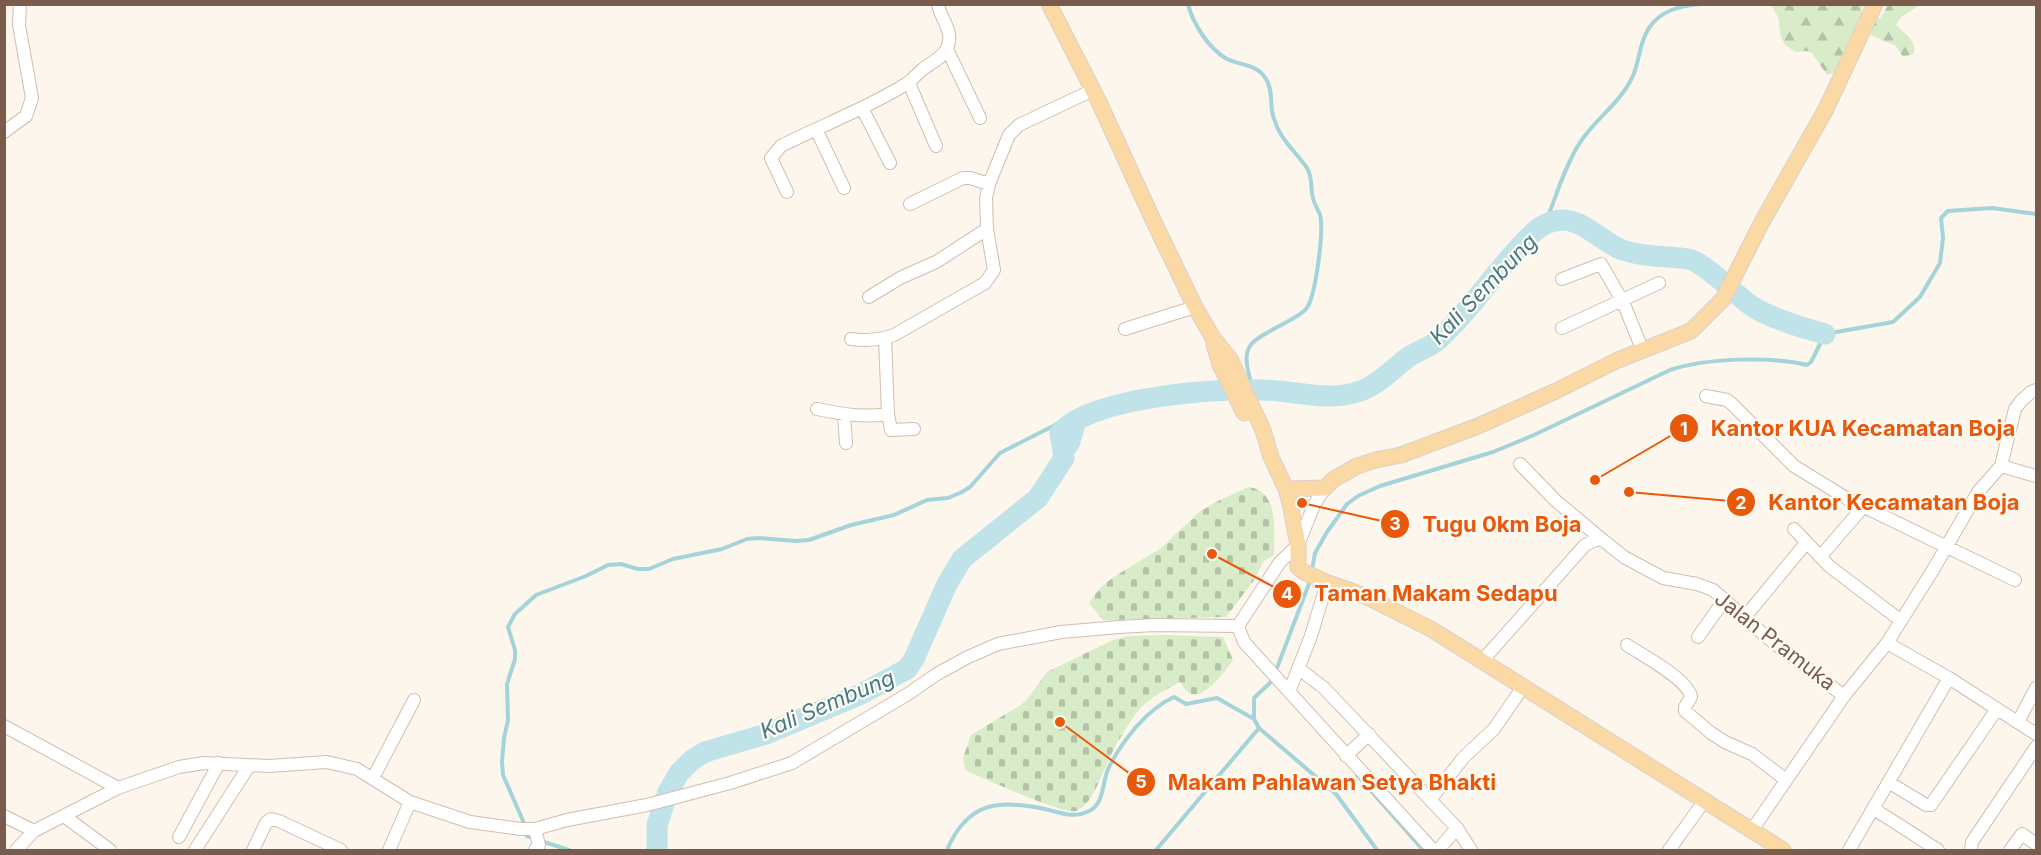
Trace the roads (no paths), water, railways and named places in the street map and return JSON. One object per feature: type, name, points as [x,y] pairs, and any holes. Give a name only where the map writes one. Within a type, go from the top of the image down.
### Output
[{"type":"main road","points":[[1049,4],[1286,489],[1298,545],[1298,567],[1326,583],[1365,596],[1431,629],[1783,850]]},
{"type":"main road","points":[[1286,489],[1325,488],[1334,479],[1357,466],[1401,455],[1478,426],[1618,360],[1691,331],[1724,299],[1737,270],[1826,109],[1875,4]]},
{"type":"street","points":[[4,132],[26,116],[32,98],[19,25],[20,4]]},
{"type":"street","points":[[787,192],[771,158],[781,146],[862,108],[909,82],[947,49],[950,36],[938,4]]},
{"type":"street","points":[[947,49],[980,118]]},
{"type":"street","points":[[909,82],[936,146]]},
{"type":"street","points":[[851,339],[865,341],[885,338],[941,309],[990,278],[994,270],[987,229],[986,198],[989,184],[1010,135],[1019,125],[1093,90]]},
{"type":"street","points":[[862,108],[890,163]]},
{"type":"street","points":[[816,129],[844,188]]},
{"type":"street","points":[[910,204],[963,178],[989,184]]},
{"type":"street","points":[[869,297],[900,278],[936,262],[987,229]]},
{"type":"street","points":[[1562,279],[1601,264],[1623,302],[1643,351]]},
{"type":"street","points":[[1562,328],[1659,284]]},
{"type":"street","points":[[1125,329],[1196,307]]},
{"type":"street","points":[[885,338],[888,414],[891,430],[914,429]]},
{"type":"street","points":[[1752,830],[1844,696],[1887,643],[1978,492],[2001,466],[2015,409],[2031,392],[2037,390]]},
{"type":"street","points":[[1706,396],[1728,400],[1794,466],[1846,498],[2015,580]]},
{"type":"street","points":[[817,409],[844,415],[870,417],[888,414]]},
{"type":"street","points":[[844,415],[846,443]]},
{"type":"street","name":"Jalan Pramuka","points":[[1520,464],[1556,501],[1624,557],[1663,578],[1697,584],[1713,590],[1769,639],[1844,696]]},
{"type":"street","points":[[2001,466],[2037,476]]},
{"type":"street","points":[[1238,626],[1280,562],[1298,545],[1314,505],[1325,488]]},
{"type":"street","points":[[1820,557],[1864,506]]},
{"type":"street","points":[[1794,529],[1830,566],[1900,620]]},
{"type":"street","points":[[1482,661],[1586,545],[1598,539],[1604,541]]},
{"type":"street","points":[[1745,617],[1806,543]]},
{"type":"street","points":[[1286,689],[1298,668],[1311,636],[1326,583]]},
{"type":"street","points":[[1698,637],[1725,599]]},
{"type":"street","points":[[1238,626],[1244,642],[1433,850]]},
{"type":"street","points":[[16,850],[34,831],[117,788],[179,767],[204,763],[249,766],[327,762],[357,769],[410,802],[470,822],[533,836],[567,820],[647,805],[730,783],[792,763],[908,694],[937,674],[968,657],[999,644],[1061,632],[1119,627],[1238,626]]},
{"type":"street","points":[[1887,643],[1949,678],[2037,734]]},
{"type":"street","points":[[1627,645],[1676,678],[1689,691],[1691,697],[1685,711],[1711,733],[1752,754],[1786,780]]},
{"type":"street","points":[[1298,668],[1324,688],[1374,739],[1457,828],[1471,850]]},
{"type":"street","points":[[1849,850],[1949,678]]},
{"type":"street","points":[[1430,800],[1464,757],[1494,729],[1523,687]]},
{"type":"street","points":[[2018,722],[2037,688]]},
{"type":"street","points":[[373,778],[414,700]]},
{"type":"street","points":[[1890,783],[1926,806],[1931,805],[1997,709]]},
{"type":"street","points":[[4,726],[117,788]]},
{"type":"street","points":[[1346,756],[1374,739]]},
{"type":"street","points":[[1971,850],[1972,842],[2037,747]]},
{"type":"street","points":[[179,837],[219,763]]},
{"type":"street","points":[[195,850],[249,766]]},
{"type":"street","points":[[1669,850],[1705,800]]},
{"type":"street","points":[[389,850],[410,802]]},
{"type":"street","points":[[1874,809],[1938,850]]},
{"type":"street","points":[[4,816],[34,831]]},
{"type":"street","points":[[64,816],[110,850]]},
{"type":"street","points":[[253,850],[266,823],[271,819],[341,850]]},
{"type":"street","points":[[1438,850],[1457,828]]},
{"type":"street","points":[[2010,850],[2022,834],[2037,844]]},
{"type":"waterway","points":[[1188,4],[1198,28],[1220,55],[1249,66],[1266,79],[1277,126],[1309,172],[1312,194],[1320,215],[1318,263],[1310,302],[1301,313],[1260,337],[1250,346],[1247,362],[1253,390]]},
{"type":"waterway","name":"Kali Sembung","points":[[1545,224],[1579,144],[1620,97],[1631,80],[1645,34],[1649,28],[1665,13],[1700,4]]},
{"type":"waterway","points":[[1312,570],[1315,553],[1327,532],[1347,504],[1358,496],[1380,486],[1493,452],[1534,435],[1670,370],[1701,363],[1757,359],[1807,365],[1811,362],[1825,334],[1893,322],[1920,297],[1940,263],[1943,238],[1941,218],[1948,211],[1992,208],[2036,214]]},
{"type":"waterway","name":"Kali Sembung","points":[[657,850],[657,825],[668,792],[679,773],[692,760],[705,752],[766,734],[861,694],[907,669],[914,659],[947,584],[962,559],[1038,498],[1064,458],[1060,433],[1075,421],[1125,403],[1187,393],[1264,390],[1338,396],[1363,390],[1381,380],[1407,358],[1438,340],[1459,319],[1528,237],[1542,226],[1558,220],[1579,224],[1613,246],[1626,251],[1692,260],[1707,269],[1753,307],[1788,323],[1825,334]]},
{"type":"waterway","name":"Kali Sembung","points":[[1064,458],[1074,444],[1081,419]]},
{"type":"waterway","points":[[534,838],[527,836],[524,823],[503,775],[502,761],[508,720],[507,684],[515,659],[515,650],[508,627],[515,614],[536,595],[608,565],[621,564],[638,569],[649,569],[673,559],[722,549],[747,539],[809,540],[851,525],[894,515],[927,500],[948,498],[970,487],[1000,453],[1061,422],[1067,424]]},
{"type":"waterway","points":[[1310,581],[1272,681],[1254,698],[1254,719],[1259,728],[1336,794],[1377,850]]},
{"type":"waterway","points":[[947,850],[955,833],[965,821],[976,812],[988,807],[1016,805],[1074,815],[1094,808],[1101,797],[1109,767],[1128,736],[1154,710],[1174,697],[1186,704],[1217,698],[1254,719]]},
{"type":"waterway","points":[[1156,850],[1259,728]]},
{"type":"waterway","points":[[1357,775],[1423,850]]},
{"type":"waterway","points":[[541,841],[569,850]]},
{"type":"place","name":"Kantor KUA Kecamatan Boja","points":[[1595,480]]},
{"type":"place","name":"Kantor Kecamatan Boja","points":[[1629,492]]},
{"type":"place","name":"Tugu 0km Boja","points":[[1302,503]]},
{"type":"place","name":"Taman Makam Sedapu","points":[[1212,554]]},
{"type":"place","name":"Makam Pahlawan Setya Bhakti","points":[[1060,722]]}]
